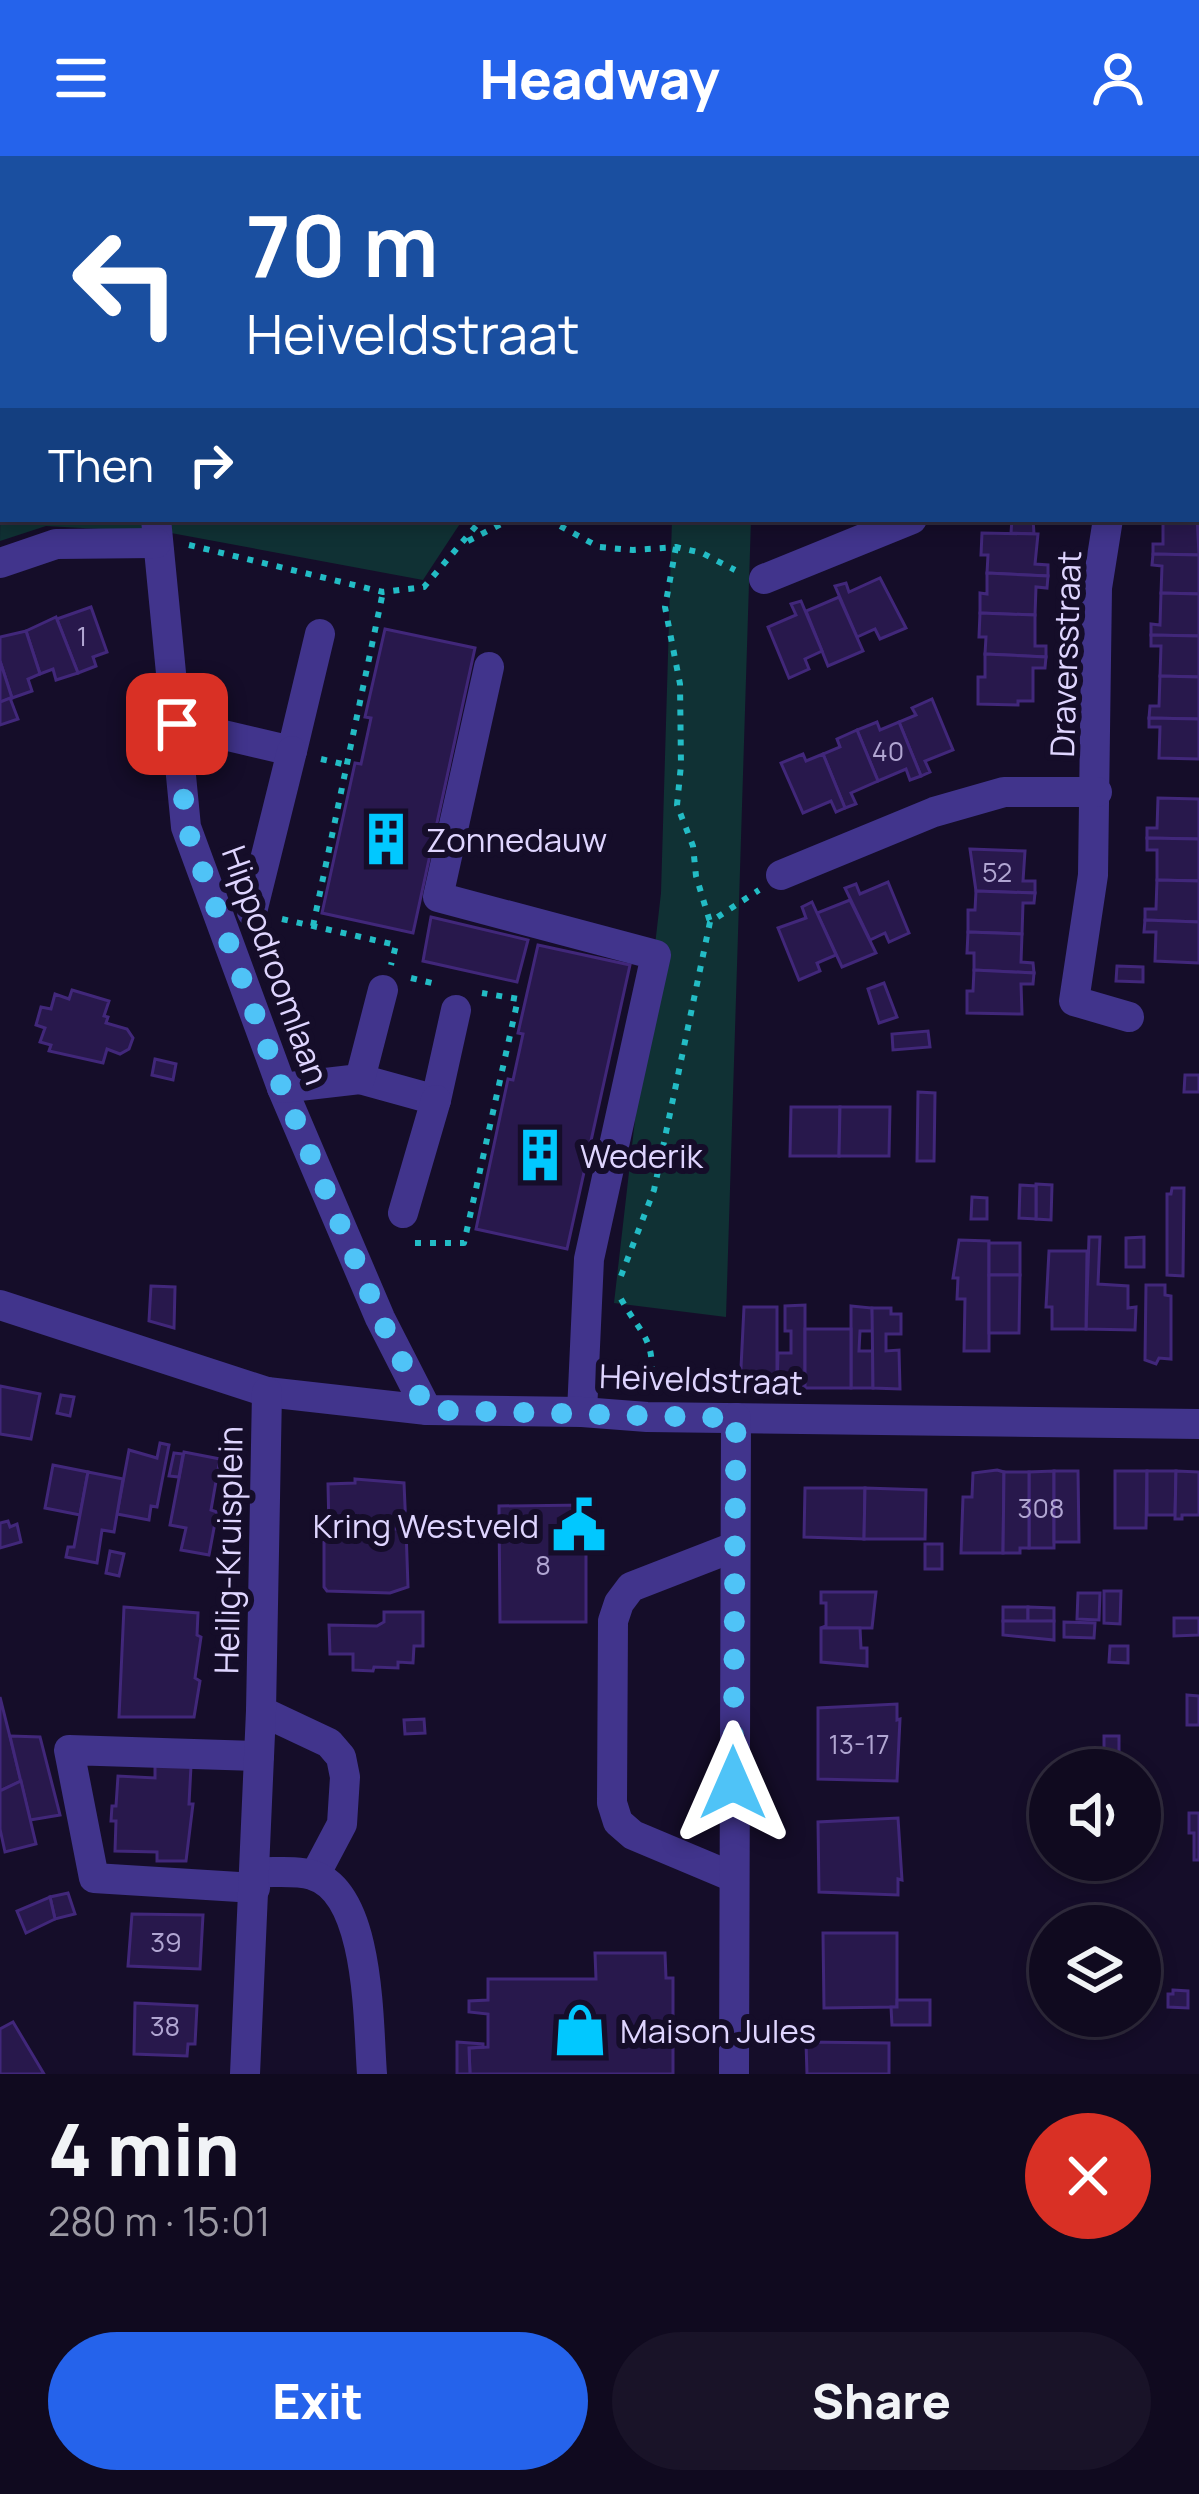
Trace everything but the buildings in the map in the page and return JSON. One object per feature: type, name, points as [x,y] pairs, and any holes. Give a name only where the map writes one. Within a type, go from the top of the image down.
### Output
[{"type":"street","points":[[764,579],[905,522]]},
{"type":"street","name":"Draversstraat","points":[[1107,522],[1096,589],[1094,875],[1072,1014],[1129,1017]]},
{"type":"street","points":[[0,563],[56,544],[156,533]]},
{"type":"street","name":"Hippodroomlaan","points":[[156,533],[186,826],[282,1088],[380,1318],[427,1410]]},
{"type":"street","points":[[252,912],[320,634]]},
{"type":"street","points":[[489,667],[438,897],[656,955],[589,1258],[582,1412]]},
{"type":"street","points":[[177,724],[292,752]]},
{"type":"street","name":"Draversstraat","points":[[781,875],[934,812],[1004,792],[1097,792]]},
{"type":"street","points":[[360,1079],[393,980]]},
{"type":"street","points":[[404,1214],[460,996]]},
{"type":"street","points":[[282,1088],[360,1079],[436,1100]]},
{"type":"street","name":"Heiveldstraat","points":[[0,1305],[267,1392],[427,1410],[582,1412],[647,1418],[1199,1424]]},
{"type":"street","name":"Heilig-Kruisplein","points":[[245,2074],[261,1711],[267,1392]]},
{"type":"street","points":[[734,2074],[736,1418]]},
{"type":"street","points":[[733,1877],[633,1835],[618,1822],[612,1803],[612,1757],[613,1621],[619,1604],[631,1587],[734,1547]]},
{"type":"street","name":"Heilig-Kruisplein","points":[[261,1711],[329,1743],[341,1756],[345,1777],[342,1824],[314,1875]]},
{"type":"street","points":[[259,1756],[69,1750],[94,1878],[255,1880],[314,1875],[345,1901],[360,1946],[372,2074]]},
{"type":"path","points":[[156,533],[383,592],[424,587],[480,522]]},
{"type":"path","points":[[465,543],[506,522]]},
{"type":"path","points":[[553,522],[599,547],[676,547],[764,579]]},
{"type":"path","points":[[647,1418],[654,1363],[644,1329],[616,1292],[654,1190],[710,922],[696,876],[693,846],[677,805],[682,721],[665,607],[676,547]]},
{"type":"path","points":[[313,926],[383,592]]},
{"type":"path","points":[[710,922],[781,875]]},
{"type":"path","points":[[252,912],[396,945],[393,980],[460,996],[518,999],[464,1243],[349,1244]]},
{"type":"green space","points":[[0,522],[461,522],[423,580],[171,533],[46,526],[0,541]]},
{"type":"green space","points":[[672,522],[751,522],[726,1317],[614,1303],[661,893]]},
{"type":"place","name":"Zonnedauw","points":[[386,839]]},
{"type":"place","name":"Wederik","points":[[540,1155]]},
{"type":"place","name":"Kring Westveld","points":[[579,1525]]},
{"type":"place","name":"Maison Jules","points":[[580,2030]]},
{"type":"route","points":[[177,724],[186,826],[282,1088],[380,1318],[427,1410],[736,1418],[733,1783]]}]
